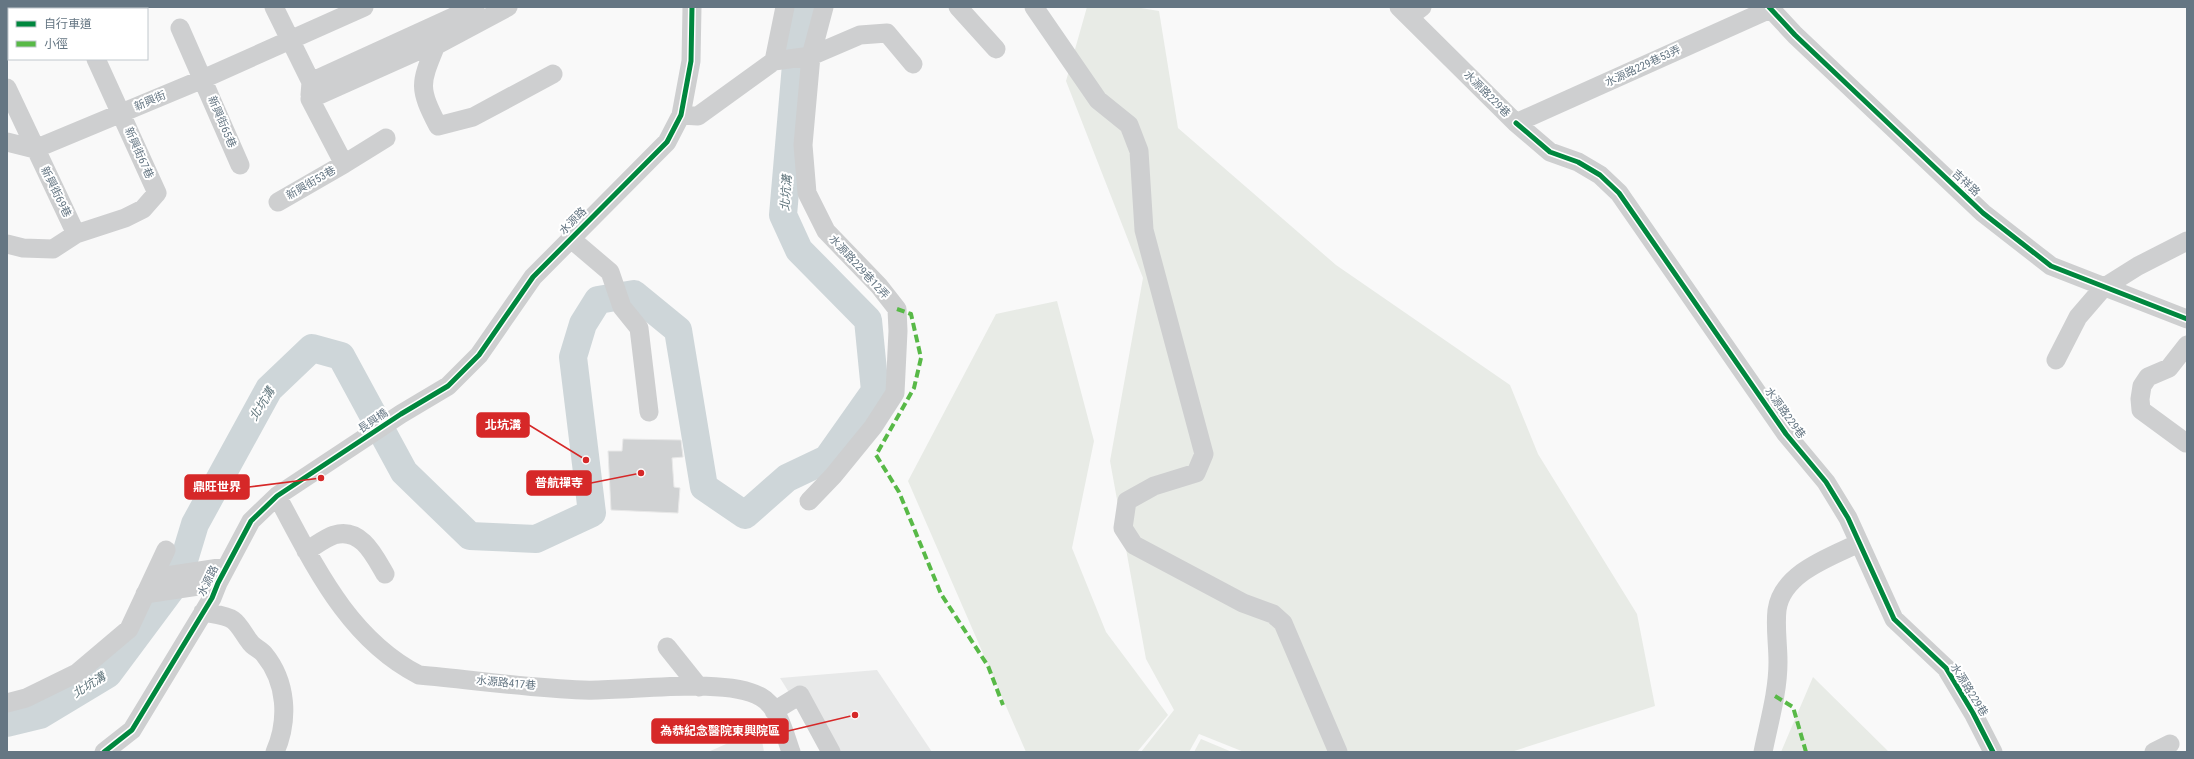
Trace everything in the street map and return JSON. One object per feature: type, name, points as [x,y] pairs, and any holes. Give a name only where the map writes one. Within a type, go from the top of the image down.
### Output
[{"type":"street","name":"新興街53巷","points":[[274,7],[344,164]]},
{"type":"street","name":"新興街","points":[[35,149],[203,79],[364,7]]},
{"type":"street","points":[[474,7],[432,37],[422,83],[427,105],[438,126],[473,118],[553,74]]},
{"type":"street","points":[[311,91],[432,37],[508,7]]},
{"type":"street","name":"水源路","points":[[401,414],[448,386],[479,356],[533,277],[570,238],[667,142],[681,115],[691,61],[692,7]]},
{"type":"street","points":[[774,61],[785,7]]},
{"type":"street","name":"水源路229巷12弄","points":[[809,501],[833,476],[872,427],[895,393],[898,331],[897,309],[879,286],[826,231],[807,193],[802,144],[811,56],[824,7]]},
{"type":"street","points":[[958,7],[996,49]]},
{"type":"street","points":[[1034,7],[1098,100],[1129,125],[1139,151],[1144,230],[1204,454],[1196,473],[1154,486],[1127,501],[1123,528],[1134,545],[1243,603],[1273,614],[1283,623],[1338,752]]},
{"type":"street","name":"水源路229巷53弄","points":[[1516,123],[1769,8]]},
{"type":"street","name":"吉祥路","points":[[1769,8],[1794,35],[1983,213],[2051,266],[2104,288],[2187,319]]},
{"type":"street","name":"水源路229巷","points":[[1410,10],[1516,123],[1550,152],[1578,162],[1600,175],[1619,193],[1782,427],[1826,482],[1848,518],[1894,619],[1946,668],[1973,713],[1992,752]]},
{"type":"street","name":"新興街65巷","points":[[180,28],[240,165]]},
{"type":"street","points":[[681,115],[698,116],[774,61],[811,56],[860,35],[887,33],[913,64]]},
{"type":"street","name":"新興街67巷","points":[[76,234],[124,218],[143,209],[157,193],[96,60]]},
{"type":"street","name":"新興街69巷","points":[[7,88],[76,234]]},
{"type":"street","name":"新興街53巷","points":[[278,202],[386,138]]},
{"type":"street","points":[[7,142],[35,149]]},
{"type":"street","points":[[7,244],[23,248],[53,249],[76,234]]},
{"type":"street","points":[[570,238],[610,272],[622,307],[639,328],[649,412]]},
{"type":"street","points":[[2056,360],[2078,317],[2104,288],[2138,266],[2187,241]]},
{"type":"street","points":[[2186,442],[2141,410],[2140,399],[2142,386],[2148,377],[2169,368],[2187,345]]},
{"type":"street","name":"長興橋","points":[[357,444],[401,414]]},
{"type":"street","name":"水源路","points":[[104,752],[132,730],[203,612],[251,521],[277,496],[357,444]]},
{"type":"street","name":"水源路417巷","points":[[277,496],[306,551],[344,611],[362,633],[397,663],[420,675],[583,690],[700,687],[742,690],[762,697],[774,711],[791,752]]},
{"type":"street","points":[[306,551],[334,535],[350,534],[367,544],[385,574]]},
{"type":"street","points":[[1763,752],[1776,682],[1778,662],[1776,638],[1777,609],[1784,593],[1798,575],[1859,543]]},
{"type":"street","points":[[7,703],[26,698],[77,673],[129,629],[166,550]]},
{"type":"street","points":[[149,586],[222,575]]},
{"type":"street","points":[[203,612],[233,620],[250,643],[263,653],[277,675],[283,694],[284,715],[281,738],[275,752]]},
{"type":"street","points":[[667,647],[700,687]]},
{"type":"street","points":[[774,711],[800,695],[831,752]]},
{"type":"shaded area","points":[[1087,7],[1135,7],[1159,11],[1178,128],[1336,265],[1510,385],[1538,454],[1637,614],[1655,706],[1511,752],[1244,752],[1199,734],[1189,752],[1141,752],[1174,710],[1146,659],[1110,461],[1143,278],[1066,81]]},
{"type":"shaded area","points":[[1057,301],[1094,441],[1072,548],[1106,632],[1168,715],[1137,752],[1026,752],[908,481],[996,314]]},
{"type":"shaded area","points":[[877,670],[932,752],[826,752],[780,678]]},
{"type":"shaded area","points":[[1813,677],[1889,752],[1781,752]]},
{"type":"shaded area","points":[[760,729],[764,752],[708,752]]},
{"type":"shaded area","points":[[1201,739],[1232,752],[1194,752]]},
{"type":"building","points":[[623,439],[681,440],[683,457],[672,458],[674,487],[680,488],[678,513],[611,510],[608,451],[622,451]]},
{"type":"waterway","name":"北坑溝","points":[[7,723],[40,715],[108,674],[178,580],[195,524],[269,389],[312,348],[341,356],[404,472],[470,536],[536,539],[592,513],[573,357],[583,324],[598,300],[634,294],[678,330],[704,487],[745,515],[787,478],[827,459],[875,391],[868,320],[799,250],[783,215],[801,7]]},
{"type":"marked path","points":[[897,309],[911,314],[921,358],[914,388],[876,455],[899,492],[941,594],[988,666],[1003,705]]},
{"type":"marked path","points":[[1775,696],[1793,707],[1806,752]]},
{"type":"cycle path","points":[[104,752],[132,730],[212,598],[218,583],[251,521],[277,496],[401,414],[448,386],[479,355],[533,277],[667,142],[681,115],[691,61],[692,7]]},
{"type":"cycle path","points":[[1769,7],[1795,35],[1983,213],[2051,266],[2187,319]]},
{"type":"cycle path","points":[[1516,123],[1550,152],[1578,162],[1600,175],[1619,193],[1786,434],[1826,482],[1848,518],[1894,619],[1946,668],[1973,713],[1993,752]]},
{"type":"place","name":"北坑溝","points":[[586,460]]},
{"type":"place","name":"普航禪寺","points":[[641,473]]},
{"type":"place","name":"鼎旺世界","points":[[321,478]]},
{"type":"place","name":"為恭紀念醫院東興院區","points":[[855,715]]}]
